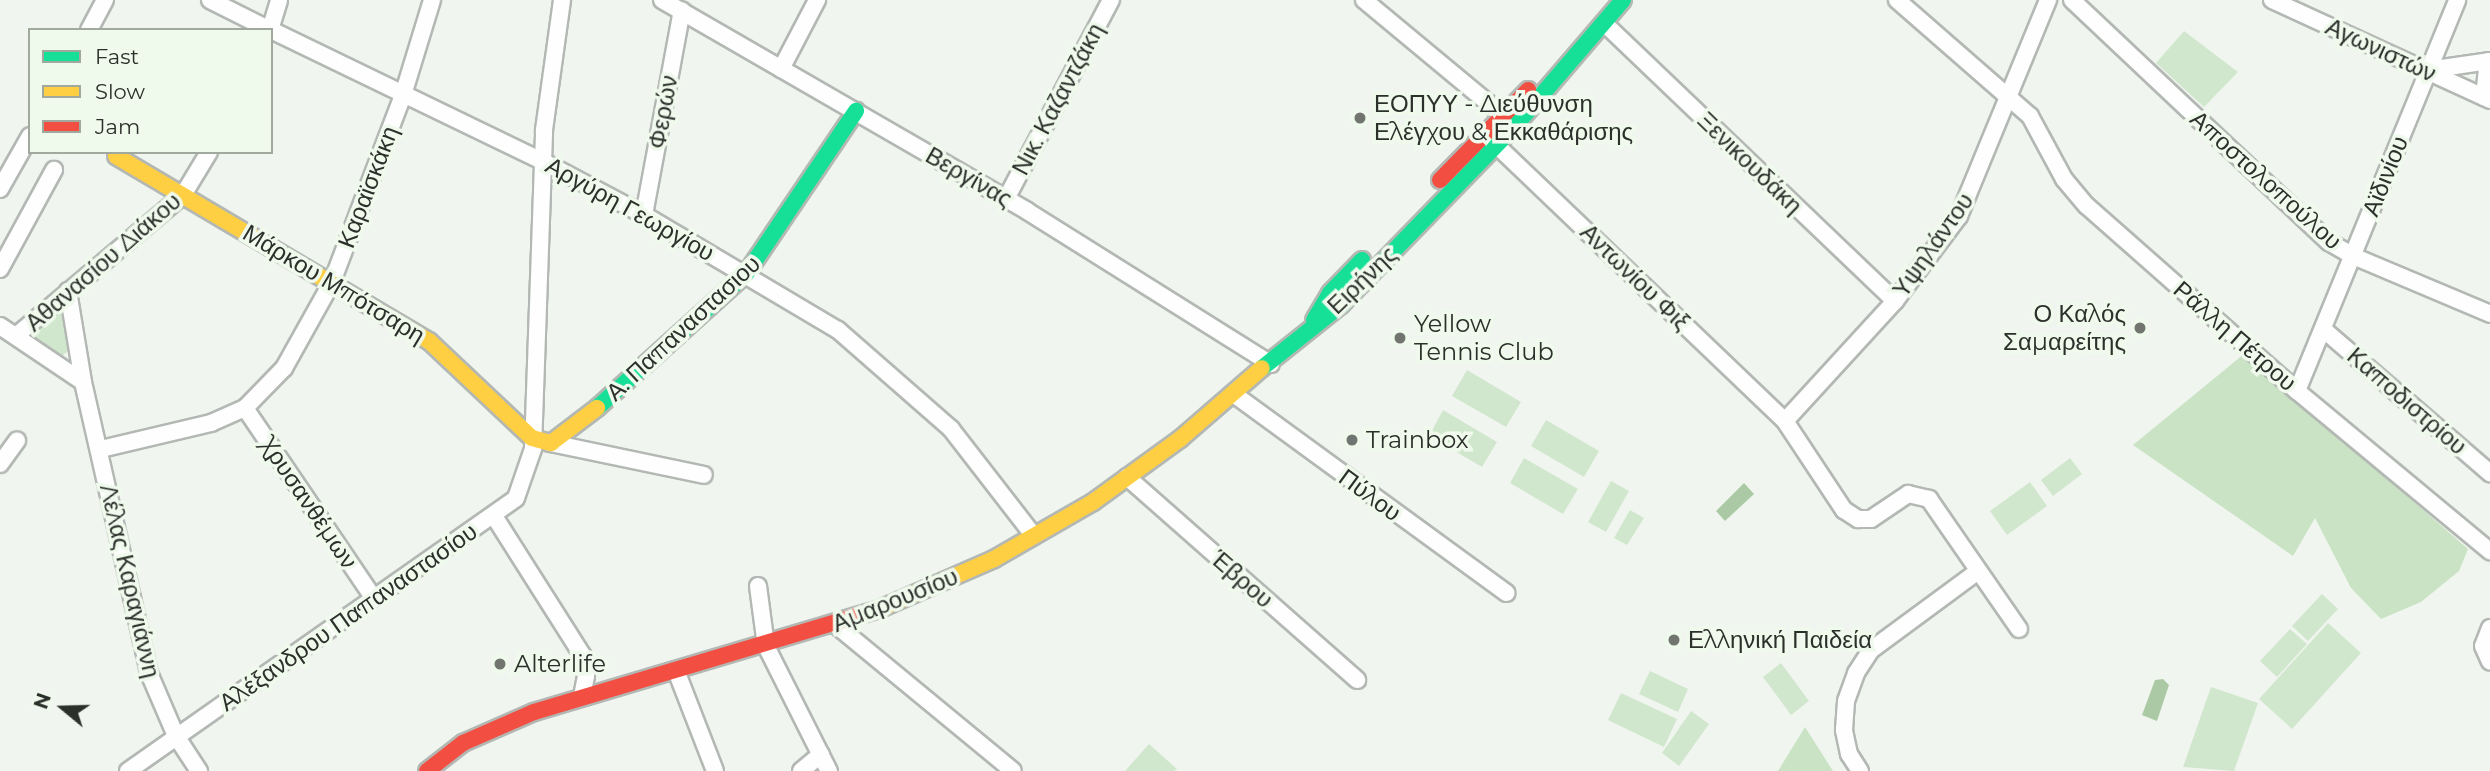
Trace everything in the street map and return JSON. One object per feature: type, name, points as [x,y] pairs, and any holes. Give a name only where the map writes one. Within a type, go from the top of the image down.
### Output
[{"type":"main road","name":"Ειρήνης","points":[[1509,120],[1606,0]]},
{"type":"main road","name":"Ειρήνης","points":[[1311,326],[1340,305],[1491,139],[1605,24],[1623,0]]},
{"type":"main road","name":"Α. Παπαναστασιου","points":[[551,443],[568,434],[746,274],[856,111]]},
{"type":"main road","name":"Μάρκου Μπότσαρη","points":[[116,156],[429,341],[532,438]]},
{"type":"main road","name":"Αμαρουσίου","points":[[427,771],[496,726],[582,696],[677,673],[836,625],[919,594],[1034,536],[1127,477],[1235,395],[1311,326]]},
{"type":"main road","points":[[532,438],[551,443]]},
{"type":"street","points":[[90,28],[105,0]]},
{"type":"street","name":"Αργύρη Γεωργίου","points":[[209,0],[267,28]]},
{"type":"street","points":[[272,28],[279,0]]},
{"type":"street","name":"Καραϊσκάκη","points":[[101,449],[211,423],[245,408],[284,368],[332,282],[403,95],[432,0]]},
{"type":"street","name":"Αλέξανδρου Παπαναστασίου","points":[[128,771],[516,498],[531,464],[544,162],[562,0]]},
{"type":"street","name":"Βεργίνας","points":[[662,0],[1006,199],[1270,363]]},
{"type":"street","points":[[781,69],[817,0]]},
{"type":"street","name":"Νικ. Καζαντζάκη","points":[[1006,199],[1111,0]]},
{"type":"street","points":[[1364,0],[1509,120]]},
{"type":"street","name":"Ράλλη Πέτρου","points":[[1897,0],[2030,116],[2064,180],[2081,199],[2297,391],[2490,551]]},
{"type":"street","name":"Υψηλάντου","points":[[1785,421],[1895,300],[1959,216],[2048,0]]},
{"type":"street","name":"Αποστολοπούλου","points":[[2072,0],[2329,242],[2353,256],[2490,314]]},
{"type":"street","name":"Αγωνιστών","points":[[2272,0],[2428,69],[2487,99]]},
{"type":"street","name":"Αϊδινίου","points":[[2297,391],[2457,0]]},
{"type":"street","name":"Φερών","points":[[644,215],[682,10]]},
{"type":"street","name":"Ξενικουδάκη","points":[[1605,24],[1895,300]]},
{"type":"street","name":"Αργύρη Γεωργίου","points":[[273,31],[544,162],[644,215],[838,330],[927,405],[971,451],[1034,536]]},
{"type":"street","points":[[2428,69],[2489,61],[2487,99]]},
{"type":"street","points":[[0,189],[28,139]]},
{"type":"street","name":"Αντωνίου Φιξ","points":[[1491,139],[1785,421],[1844,510],[1858,519],[1871,519],[1909,494],[1929,499],[1978,571]]},
{"type":"street","name":"Αθανασίου Διάκου","points":[[17,335],[183,195],[208,154]]},
{"type":"street","points":[[0,270],[54,170]]},
{"type":"street","name":"Λέλας Καραγιάννη","points":[[68,291],[83,382],[101,449],[149,673],[176,736],[199,771]]},
{"type":"street","points":[[0,326],[83,382]]},
{"type":"street","name":"Καποδιστρίου","points":[[2323,329],[2490,473]]},
{"type":"street","name":"Πύλου","points":[[1235,395],[1507,593]]},
{"type":"street","name":"Χρυσανθέμων","points":[[245,408],[373,597]]},
{"type":"street","points":[[0,464],[17,441]]},
{"type":"street","points":[[551,443],[704,475]]},
{"type":"street","name":"Έβρου","points":[[1127,477],[1357,680]]},
{"type":"street","points":[[494,516],[583,656],[586,676],[582,696]]},
{"type":"street","points":[[1860,771],[1849,754],[1844,730],[1846,701],[1856,673],[1871,650],[1978,571],[2019,629]]},
{"type":"street","points":[[758,586],[766,646],[829,771]]},
{"type":"street","points":[[836,625],[1013,771]]},
{"type":"street","points":[[2487,659],[2490,628]]},
{"type":"street","points":[[677,673],[715,771]]},
{"type":"street","points":[[801,771],[821,754]]},
{"type":"shaded area","points":[[2184,31],[2238,72],[2204,107],[2156,63]]},
{"type":"shaded area","points":[[61,310],[71,349],[62,356],[34,336]]},
{"type":"shaded area","points":[[2244,354],[2468,549],[2459,571],[2421,602],[2381,619],[2351,588],[2315,518],[2293,556],[2133,445]]},
{"type":"shaded area","points":[[1467,370],[1521,402],[1506,427],[1452,396]]},
{"type":"shaded area","points":[[1443,410],[1497,442],[1482,467],[1429,436]]},
{"type":"shaded area","points":[[1546,420],[1599,451],[1584,477],[1531,446]]},
{"type":"shaded area","points":[[1524,458],[1578,489],[1563,514],[1510,483]]},
{"type":"shaded area","points":[[2070,458],[2082,474],[2053,496],[2041,480]]},
{"type":"shaded area","points":[[1611,481],[1629,491],[1606,532],[1588,522]]},
{"type":"shaded area","points":[[2030,482],[2047,506],[2007,535],[1990,511]]},
{"type":"shaded area","points":[[1744,483],[1754,494],[1725,521],[1716,511]]},
{"type":"shaded area","points":[[1630,510],[1644,518],[1627,545],[1614,538]]},
{"type":"shaded area","points":[[2322,594],[2338,609],[2308,641],[2292,626]]},
{"type":"shaded area","points":[[2328,623],[2361,653],[2292,729],[2259,699]]},
{"type":"shaded area","points":[[2290,629],[2307,644],[2277,677],[2260,661]]},
{"type":"shaded area","points":[[1781,663],[1809,701],[1791,715],[1763,677]]},
{"type":"shaded area","points":[[1650,671],[1688,689],[1678,712],[1639,694]]},
{"type":"shaded area","points":[[2163,679],[2169,685],[2157,721],[2142,715],[2155,680]]},
{"type":"shaded area","points":[[2211,687],[2258,703],[2234,771],[2183,767]]},
{"type":"shaded area","points":[[1621,693],[1677,719],[1664,747],[1608,720]]},
{"type":"shaded area","points":[[1691,711],[1709,724],[1679,766],[1662,753]]},
{"type":"shaded area","points":[[1805,727],[1833,771],[1778,771]]},
{"type":"shaded area","points":[[1149,744],[1177,769],[1125,771]]},
{"type":"traffic: fast","points":[[1262,368],[1341,305],[1515,126],[1623,0]]},
{"type":"traffic: fast","points":[[597,408],[746,274],[856,111]]},
{"type":"traffic: fast","points":[[1314,320],[1330,293],[1362,260]]},
{"type":"traffic: slow","points":[[116,156],[429,341],[532,438],[551,443],[597,408]]},
{"type":"traffic: slow","points":[[882,608],[994,559],[1093,502],[1180,439],[1262,368]]},
{"type":"traffic: jam","points":[[1440,180],[1528,90]]},
{"type":"traffic: jam","points":[[427,771],[463,743],[534,712],[882,608]]},
{"type":"place","name":"ΕΟΠΥΥ - Διεύθυνση Ελέγχου & Εκκαθάρισης","points":[[1360,118]]},
{"type":"place","name":"Ο Καλός Σαμαρείτης","points":[[2140,328]]},
{"type":"place","name":"Yellow Tennis Club","points":[[1400,338]]},
{"type":"place","name":"Trainbox","points":[[1352,440]]},
{"type":"place","name":"Ελληνική Παιδεία","points":[[1674,640]]},
{"type":"place","name":"Alterlife","points":[[500,664]]}]
